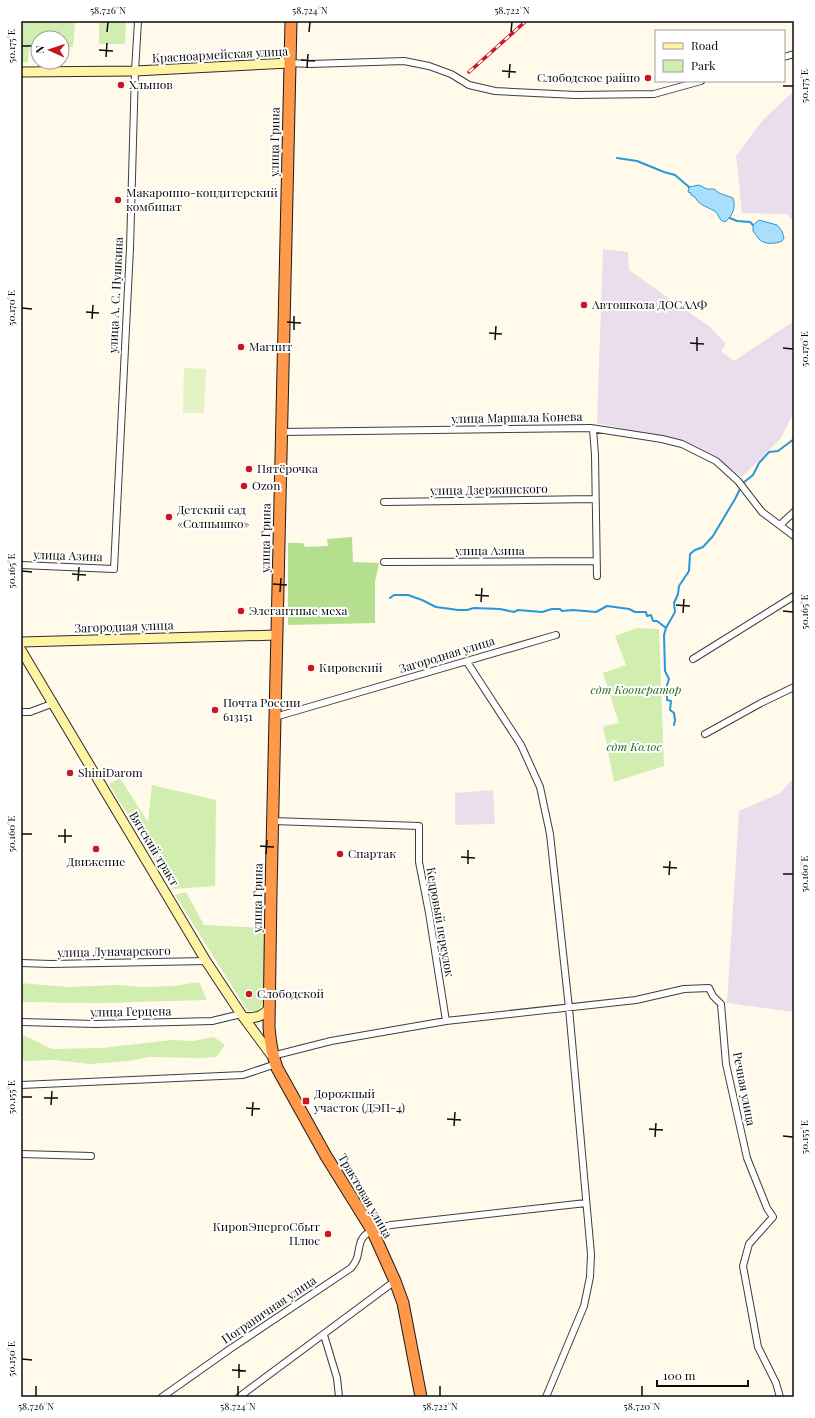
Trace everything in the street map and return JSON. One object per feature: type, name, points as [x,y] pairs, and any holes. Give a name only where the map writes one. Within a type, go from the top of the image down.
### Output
[{"type":"highway","name":"улица Грина","points":[[274,1060],[269,1027],[269,1008],[290,21]]},
{"type":"highway","name":"Трактовая улица","points":[[274,1060],[326,1156],[372,1230],[395,1281],[403,1303],[421,1397]]},
{"type":"main road","name":"Красноармейская улица","points":[[21,72],[135,71],[290,63]]},
{"type":"main road","name":"Загородная улица","points":[[21,642],[276,635]]},
{"type":"main road","name":"Вятский тракт","points":[[21,650],[54,703],[206,962],[242,1016],[274,1060]]},
{"type":"main road","points":[[242,1016],[249,1018],[258,1017],[269,1008]]},
{"type":"street","name":"улица А. С. Пушкина","points":[[114,569],[129,256],[138,21]]},
{"type":"street","name":"Красноармейская улица","points":[[290,63],[310,64],[404,61],[429,66],[452,74],[469,85],[489,89],[576,95],[654,94],[697,82]]},
{"type":"street","name":"улица Маршала Конева","points":[[281,432],[535,428],[593,429],[662,439],[682,444],[716,461],[742,485],[762,512],[794,536]]},
{"type":"street","points":[[593,429],[595,455],[596,576]]},
{"type":"street","name":"улица Дзержинского","points":[[384,502],[595,499]]},
{"type":"street","points":[[780,525],[794,512]]},
{"type":"street","name":"улица Азина","points":[[384,562],[596,561]]},
{"type":"street","name":"улица Азина","points":[[21,565],[114,569]]},
{"type":"street","points":[[693,659],[794,596]]},
{"type":"street","name":"Загородная улица","points":[[275,717],[556,635]]},
{"type":"street","points":[[467,662],[521,745],[540,787],[550,834],[569,1008],[591,1254],[590,1277],[584,1306],[546,1397]]},
{"type":"street","points":[[705,734],[761,702],[794,687]]},
{"type":"street","points":[[21,712],[30,712],[54,703]]},
{"type":"street","name":"Кедровый переулок","points":[[273,821],[419,826],[419,862],[429,913],[446,1021]]},
{"type":"street","name":"улица Луначарского","points":[[21,963],[206,962]]},
{"type":"street","name":"Речная улица","points":[[569,1008],[636,1000],[684,989],[709,988],[713,996],[721,1004],[726,1064],[747,1158],[767,1208],[773,1217],[750,1244],[743,1266],[758,1347],[776,1383],[780,1397]]},
{"type":"street","points":[[21,1085],[243,1075],[274,1060],[331,1041],[446,1021],[569,1008]]},
{"type":"street","name":"улица Герцена","points":[[21,1022],[96,1024],[212,1020],[242,1016]]},
{"type":"street","points":[[21,1154],[91,1156]]},
{"type":"street","points":[[372,1230],[391,1225],[586,1203]]},
{"type":"street","name":"Пограничная улица","points":[[162,1397],[230,1349],[351,1268],[358,1259],[360,1242],[363,1236],[372,1230]]},
{"type":"street","points":[[239,1397],[395,1281]]},
{"type":"street","points":[[324,1335],[337,1378],[339,1397]]},
{"type":"shaded area","points":[[794,92],[794,222],[787,214],[742,213],[736,156],[763,120]]},
{"type":"shaded area","points":[[603,249],[628,252],[629,270],[710,327],[726,344],[721,351],[734,361],[794,321],[794,412],[781,438],[742,477],[700,449],[680,441],[597,423]]},
{"type":"shaded area","points":[[794,778],[794,1012],[727,1003],[739,811],[780,793]]},
{"type":"shaded area","points":[[493,790],[495,824],[455,825],[455,793]]},
{"type":"green space","points":[[21,21],[75,21],[73,47],[70,47],[70,30],[30,30],[28,62],[21,62]]},
{"type":"green space","points":[[99,21],[126,21],[125,44],[99,44]]},
{"type":"green space","points":[[184,368],[206,369],[204,413],[183,413]]},
{"type":"green space","points":[[352,537],[353,562],[379,563],[375,582],[375,623],[288,625],[288,543],[303,543],[305,547],[328,546],[327,539]]},
{"type":"green space","points":[[637,628],[659,629],[664,766],[614,782],[603,726],[619,723],[603,673],[626,665],[615,636]]},
{"type":"green space","points":[[120,778],[148,822],[152,785],[216,800],[215,886],[173,889],[109,784]]},
{"type":"green space","points":[[186,892],[204,925],[265,928],[263,1001],[260,1010],[254,1012],[247,1010],[175,895]]},
{"type":"green space","points":[[199,982],[207,1000],[99,1003],[21,1002],[21,983],[67,987],[118,985],[142,987],[174,986]]},
{"type":"green space","points":[[21,1034],[52,1049],[102,1048],[172,1040],[193,1041],[214,1037],[225,1045],[216,1057],[149,1057],[129,1061],[90,1064],[54,1060],[21,1061]]},
{"type":"water","points":[[699,185],[707,189],[714,189],[719,193],[733,198],[733,211],[725,222],[721,220],[716,212],[702,204],[688,192],[689,187]]},
{"type":"water","points":[[759,220],[777,225],[782,231],[784,238],[782,241],[770,243],[761,241],[753,231],[753,225]]},
{"type":"waterway","points":[[617,158],[637,161],[675,175],[689,187]]},
{"type":"waterway","points":[[730,218],[737,221],[750,222],[753,225]]},
{"type":"waterway","points":[[674,725],[674,713],[670,710],[671,701],[667,700],[667,685],[669,679],[665,671],[664,635],[666,628],[675,612],[674,603],[678,594],[679,586],[689,571],[690,554],[703,547],[713,536],[743,483],[753,475],[759,463],[769,452],[778,451],[794,439]]},
{"type":"waterway","points":[[390,598],[394,595],[408,595],[436,607],[458,610],[474,608],[500,609],[514,612],[518,610],[542,612],[552,609],[560,609],[562,611],[573,610],[596,612],[607,606],[629,609],[635,612],[646,612],[647,616],[651,615],[653,621],[657,621],[666,628]]},
{"type":"railway","points":[[469,72],[526,21]]},
{"type":"place","name":"Слободское райпо","points":[[648,78]]},
{"type":"place","name":"Хлынов","points":[[121,85]]},
{"type":"place","name":"Макаронно-кондитерский комбинат","points":[[118,200]]},
{"type":"place","name":"Автошкола ДОСААФ","points":[[584,305]]},
{"type":"place","name":"Магнит","points":[[241,347]]},
{"type":"place","name":"Пятёрочка","points":[[249,469]]},
{"type":"place","name":"Ozon","points":[[244,486]]},
{"type":"place","name":"Детский сад «Солнышко»","points":[[169,517]]},
{"type":"place","name":"Элегантные меха","points":[[241,611]]},
{"type":"place","name":"Кировский","points":[[311,668]]},
{"type":"place","name":"Почта России 613151","points":[[215,710]]},
{"type":"place","name":"ShiniDarom","points":[[70,773]]},
{"type":"place","name":"Движение","points":[[96,849]]},
{"type":"place","name":"Спартак","points":[[340,854]]},
{"type":"place","name":"Слободской","points":[[249,994]]},
{"type":"place","name":"Дорожный участок (ДЭП-4)","points":[[306,1101]]},
{"type":"place","name":"КировЭнергоСбыт Плюс","points":[[328,1234]]},
{"type":"park label","name":"сдт Кооператор","points":[[636,690]]},
{"type":"park label","name":"сдт Колос","points":[[634,747]]}]
